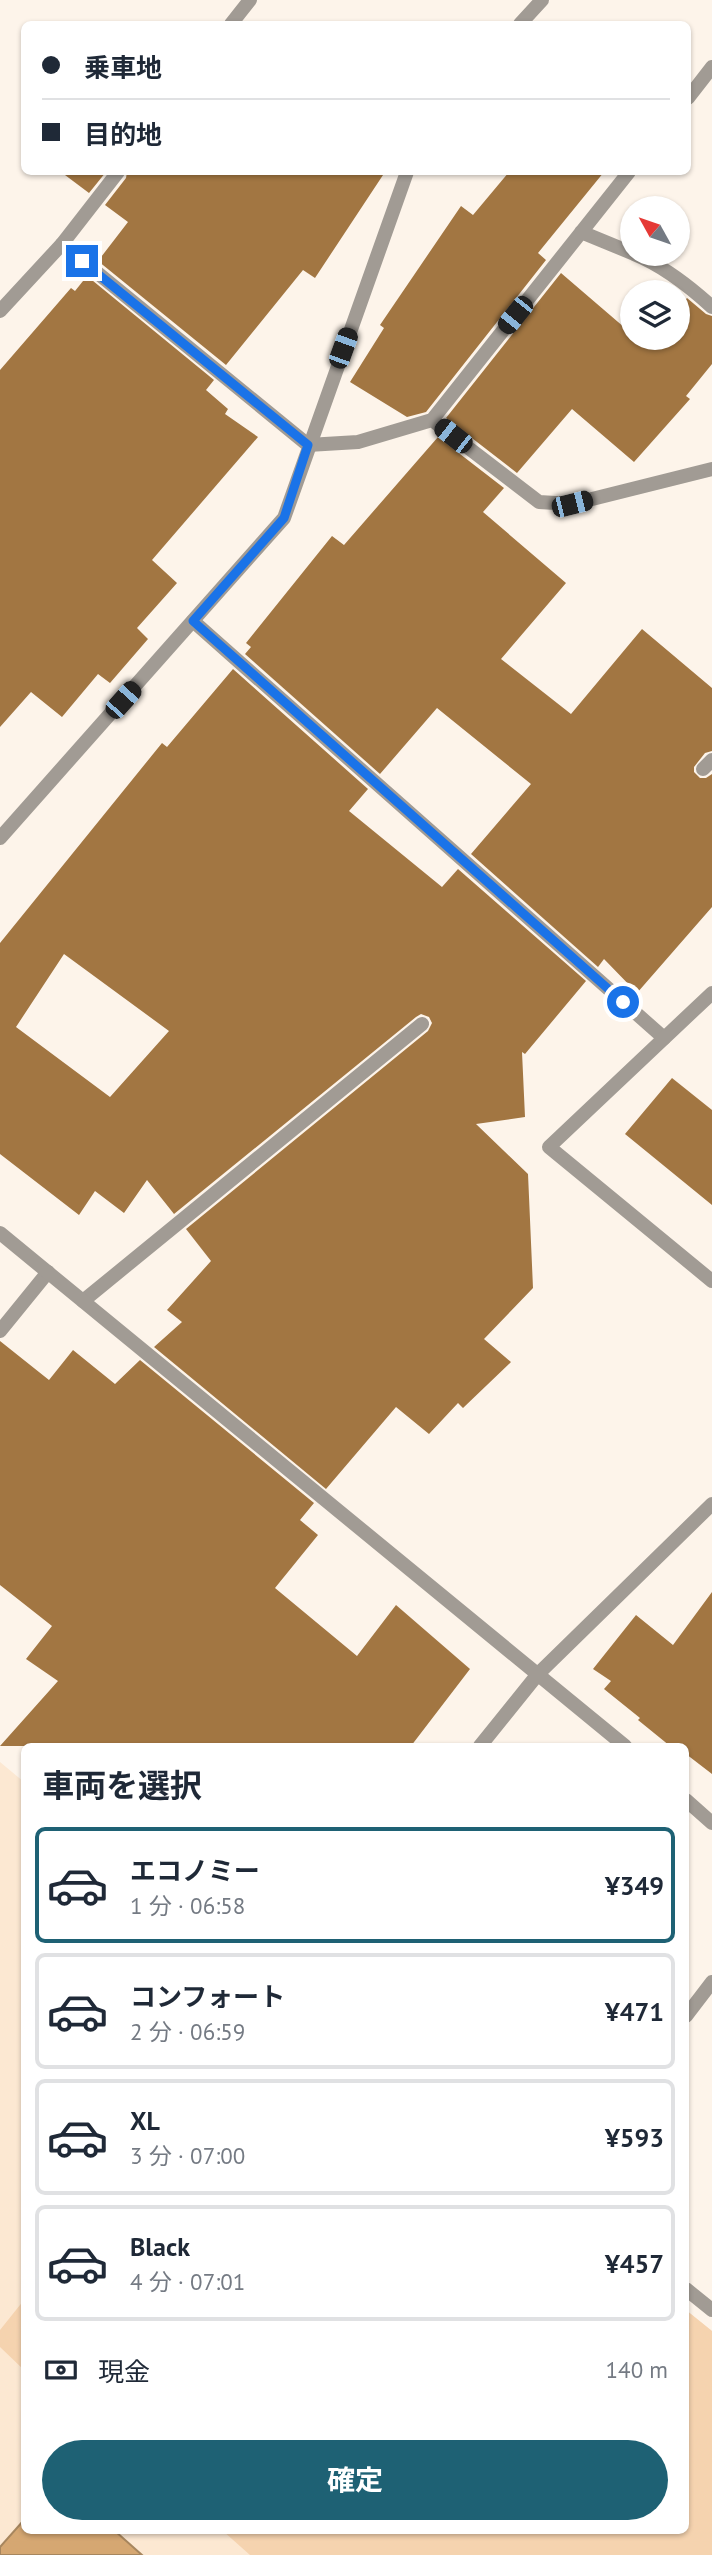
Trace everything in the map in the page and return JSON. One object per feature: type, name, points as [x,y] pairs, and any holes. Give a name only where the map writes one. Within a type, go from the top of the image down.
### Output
[{"type":"street","points":[[233,21],[250,0]]},
{"type":"street","points":[[523,21],[542,0]]},
{"type":"street","points":[[691,94],[712,67]]},
{"type":"street","points":[[0,311],[62,244],[116,175]]},
{"type":"street","points":[[0,838],[284,518],[406,175]]},
{"type":"street","points":[[62,244],[308,445],[358,442],[432,420],[627,175]]},
{"type":"street","points":[[581,232],[620,248]]},
{"type":"street","points":[[659,266],[712,307]]},
{"type":"street","points":[[432,420],[539,502],[572,504],[712,469]]},
{"type":"street","points":[[193,621],[664,1038]]},
{"type":"street","points":[[712,993],[549,1147],[712,1281]]},
{"type":"street","points":[[83,1301],[422,1024]]},
{"type":"street","points":[[0,1233],[621,1743]]},
{"type":"street","points":[[0,1331],[48,1272]]},
{"type":"street","points":[[482,1743],[538,1674],[712,1504]]},
{"type":"street","points":[[689,1803],[712,1823]]},
{"type":"street","points":[[689,2012],[712,1982]]},
{"type":"street","points":[[689,2291],[712,2310]]},
{"type":"shaded area","points":[[0,1762],[21,1780],[21,2534],[689,2534],[689,2312],[712,2331],[712,2555],[0,2555]]},
{"type":"shaded area","points":[[21,2304],[21,2367],[0,2347],[0,2330]]},
{"type":"shaded area","points":[[689,2312],[712,2331],[712,2555],[250,2555],[226,2534],[689,2534]]},
{"type":"shaded area","points":[[21,2523],[21,2534],[118,2534],[142,2555],[0,2555],[0,2547]]},
{"type":"building","points":[[65,175],[104,175],[89,193]]},
{"type":"building","points":[[126,175],[383,175],[315,278],[303,270],[226,365],[98,261],[128,222],[105,205]]},
{"type":"building","points":[[506,175],[602,175],[538,253],[546,260],[426,412],[407,417],[350,382],[384,328],[380,325],[461,206],[473,215]]},
{"type":"building","points":[[561,273],[620,324],[620,350],[690,350],[690,301],[712,316],[712,364],[686,396],[690,399],[634,462],[572,409],[517,473],[446,418]]},
{"type":"building","points":[[87,276],[214,380],[206,390],[228,409],[225,414],[258,437],[152,560],[177,583],[137,628],[148,639],[110,683],[98,674],[62,717],[31,692],[0,727],[0,370],[71,288],[75,291]]},
{"type":"building","points":[[438,437],[504,488],[483,512],[566,583],[501,659],[571,714],[642,629],[712,688],[712,751],[705,753],[694,767],[694,772],[700,778],[712,774],[712,907],[637,993],[604,959],[598,967],[471,854],[531,784],[437,708],[380,774],[245,654],[251,647],[246,643],[332,536],[344,545]]},
{"type":"building","points":[[233,669],[368,789],[349,811],[442,887],[458,869],[586,981],[525,1054],[522,1052],[525,1117],[476,1124],[528,1174],[533,1288],[484,1339],[511,1362],[463,1408],[458,1403],[429,1434],[396,1407],[326,1489],[154,1347],[182,1322],[167,1310],[211,1261],[186,1229],[428,1031],[432,1023],[429,1017],[421,1014],[416,1017],[174,1214],[147,1180],[124,1213],[95,1191],[79,1215],[0,1154],[0,943],[162,743],[167,747]],"holes":[[[64,954],[169,1031],[110,1097],[16,1027]]]},
{"type":"building","points":[[672,1078],[712,1110],[712,1205],[625,1134]]},
{"type":"building","points":[[0,1341],[49,1380],[73,1350],[115,1384],[140,1360],[314,1503],[300,1520],[318,1535],[275,1588],[357,1656],[396,1605],[470,1669],[413,1743],[21,1743],[21,1746],[0,1746],[58,1681],[26,1659],[52,1626],[0,1585]]},
{"type":"building","points":[[712,1592],[712,1774],[689,1756],[689,1743],[666,1743],[638,1720],[640,1718],[604,1689],[611,1681],[593,1669],[636,1615],[673,1645]]},
{"type":"route","points":[[82,261],[308,445],[284,518],[193,621],[623,1002]]}]
